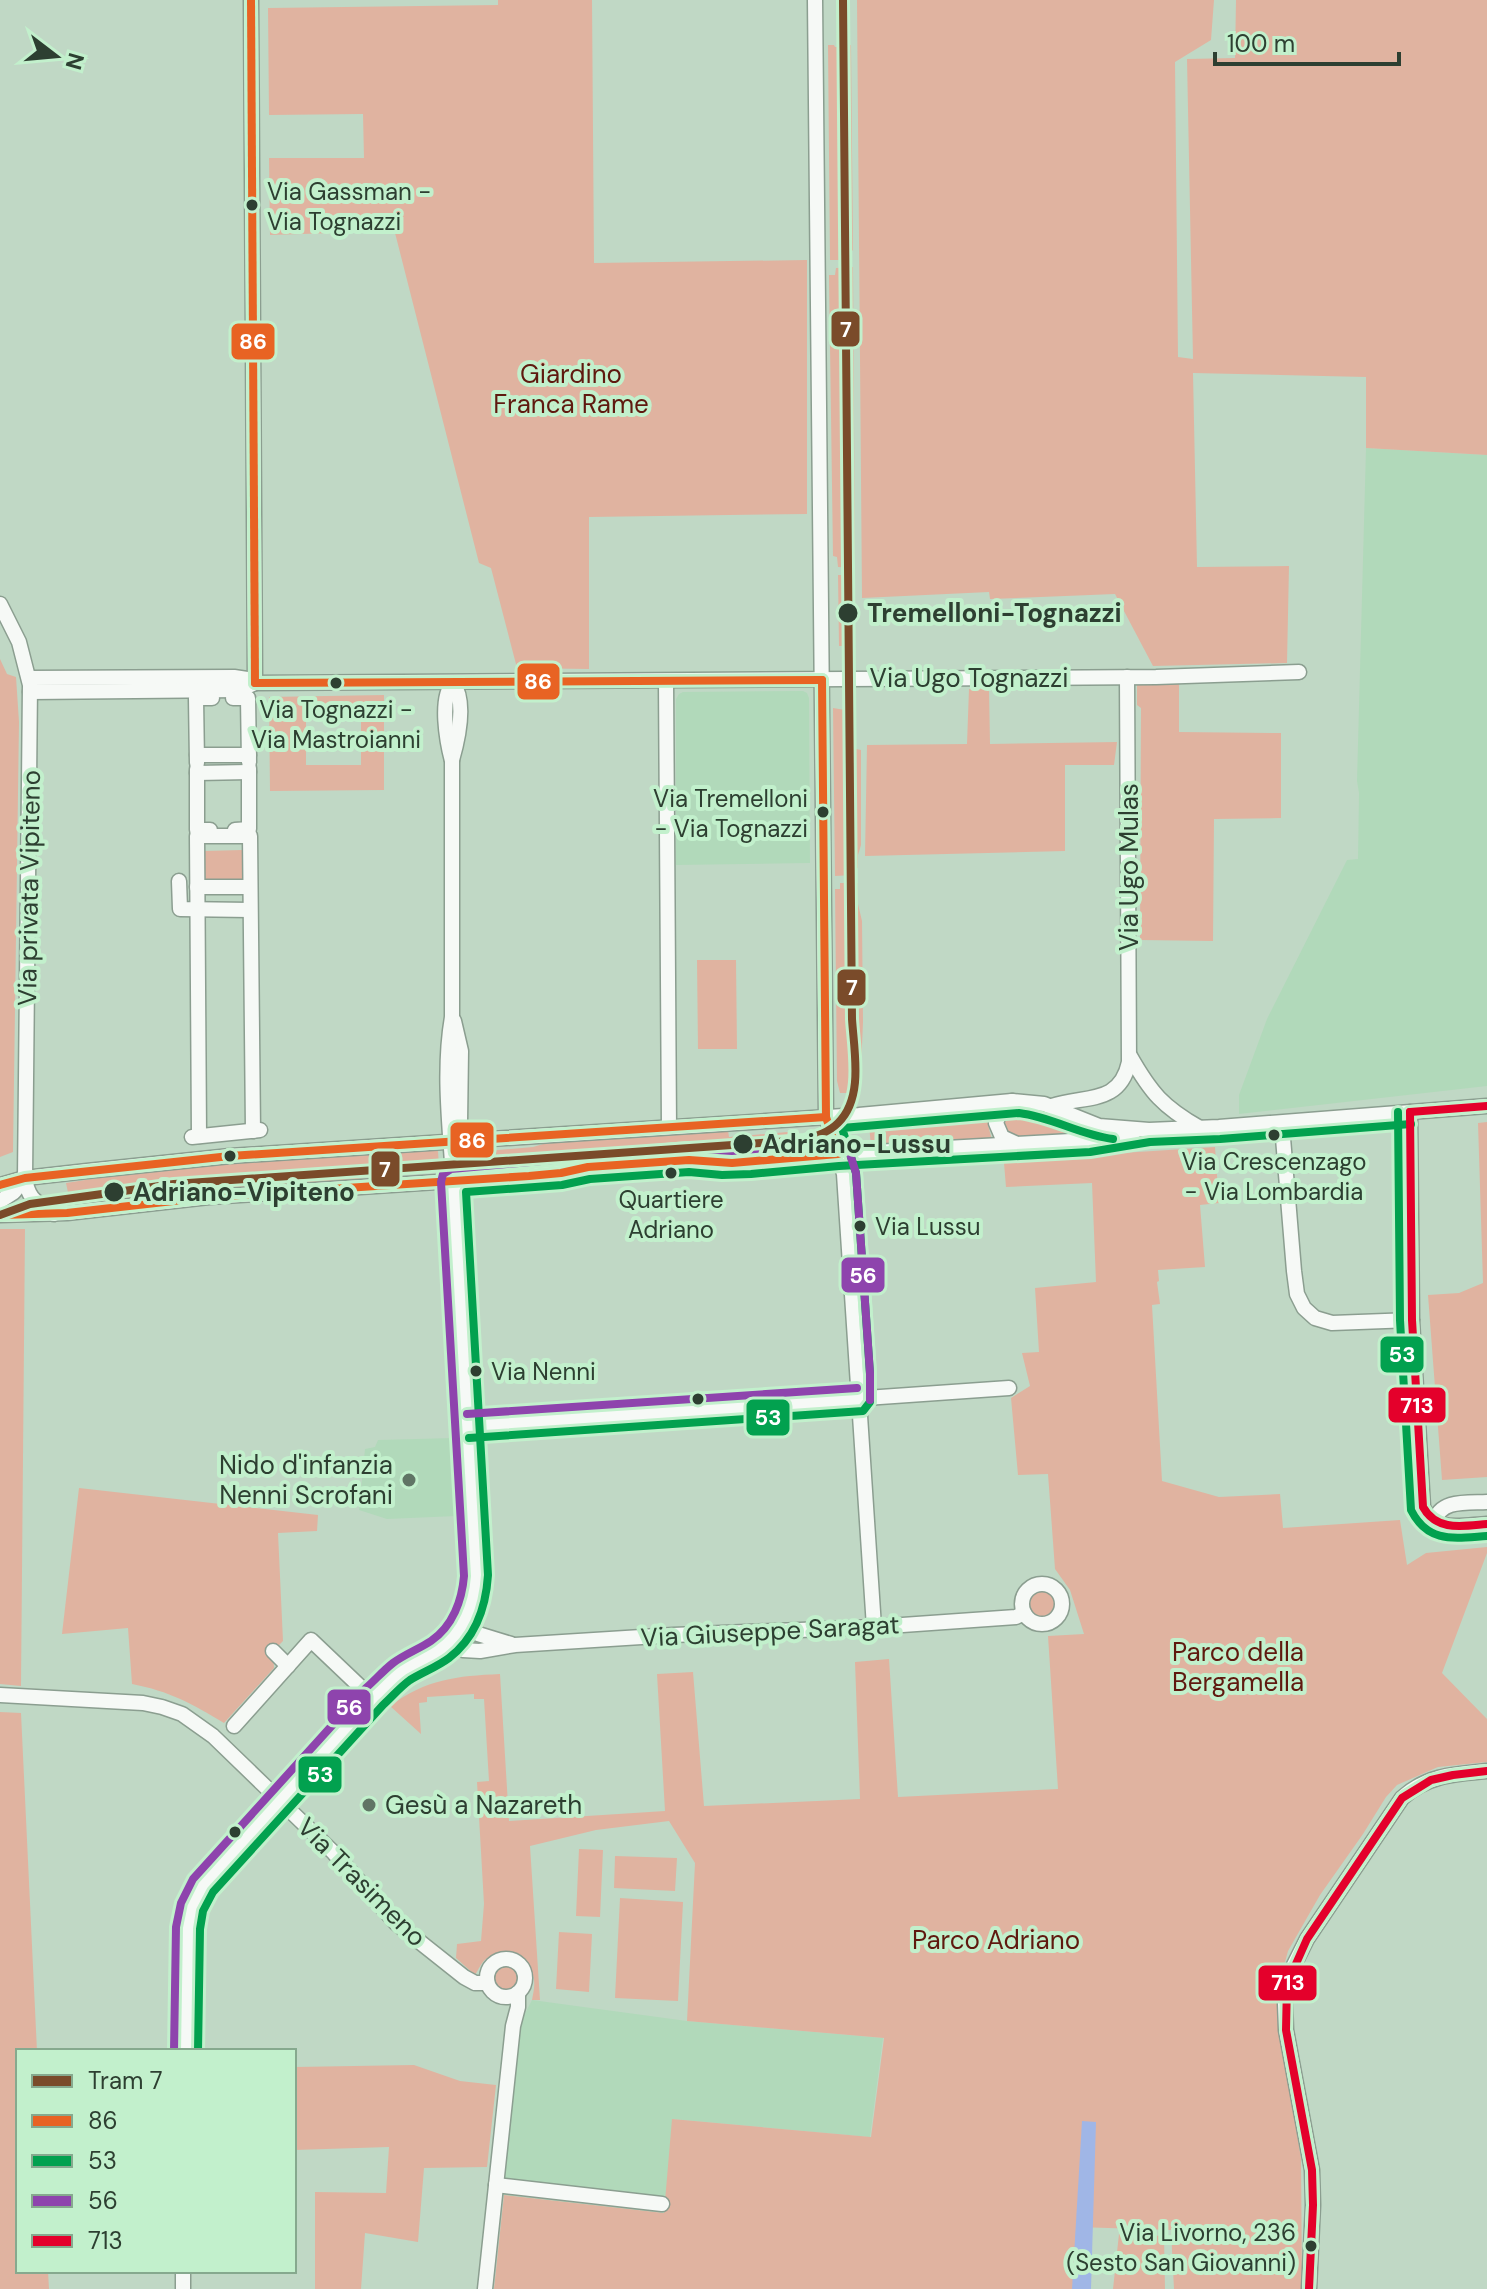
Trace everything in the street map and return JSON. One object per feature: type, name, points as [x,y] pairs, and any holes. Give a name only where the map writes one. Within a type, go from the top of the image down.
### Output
[{"type":"street","points":[[251,0],[255,683]]},
{"type":"street","points":[[815,0],[826,1117],[844,1174],[874,1627]]},
{"type":"street","name":"Via privata Vipiteno","points":[[0,604],[19,642],[30,685],[25,1178]]},
{"type":"street","name":"Via Ugo Tognazzi","points":[[30,685],[240,690],[255,683],[1127,677],[1299,672]]},
{"type":"street","name":"Via Ugo Mulas","points":[[1052,1106],[1107,1094],[1123,1079],[1130,1056],[1127,677]]},
{"type":"street","points":[[666,681],[669,1127]]},
{"type":"street","points":[[280,1799],[374,1697],[407,1668],[445,1646],[462,1625],[472,1604],[476,1581],[451,1142],[460,1123],[461,1051],[459,1035],[445,1017],[452,761],[447,739],[446,702],[453,683]]},
{"type":"street","points":[[196,698],[248,698],[249,764],[249,829],[197,830],[196,698]]},
{"type":"street","points":[[197,765],[249,764]]},
{"type":"street","points":[[197,836],[250,836],[257,1130],[195,1137],[197,909],[197,836]]},
{"type":"street","points":[[179,881],[180,909],[250,910]]},
{"type":"street","points":[[197,887],[250,887]]},
{"type":"street","points":[[1130,1056],[1164,1105],[1200,1128]]},
{"type":"street","points":[[1012,1101],[1003,1106],[997,1115],[996,1127],[1004,1139],[1021,1144]]},
{"type":"street","points":[[0,1185],[25,1178],[230,1156],[826,1117],[1012,1101],[1052,1106],[1099,1126],[1149,1130],[1487,1106]]},
{"type":"street","points":[[1410,1112],[1412,1320],[1422,1502],[1444,1512],[1487,1502]]},
{"type":"street","points":[[0,1215],[55,1214],[209,1197],[561,1173],[588,1167],[689,1160],[732,1163],[1109,1138],[1149,1130]]},
{"type":"street","points":[[1283,1138],[1294,1271],[1297,1294],[1304,1308],[1315,1318],[1332,1323],[1412,1320]]},
{"type":"street","points":[[0,1201],[14,1192],[25,1178]]},
{"type":"street","points":[[25,1178],[30,1197],[55,1214]]},
{"type":"street","points":[[468,1426],[1009,1388]]},
{"type":"street","points":[[1421,1481],[1444,1512],[1446,1526],[1487,1524]]},
{"type":"street","name":"Via Giuseppe Saragat","points":[[445,1646],[480,1651],[515,1645],[874,1627],[1016,1617],[1024,1613]]},
{"type":"street","name":"Via Giuseppe Saragat","points":[[462,1625],[478,1634],[515,1645]]},
{"type":"street","points":[[234,1726],[311,1640],[374,1697]]},
{"type":"street","points":[[273,1651],[288,1666]]},
{"type":"street","name":"Via Trasimeno","points":[[0,1695],[143,1703],[172,1710],[190,1719],[218,1740],[280,1799],[396,1923],[464,1977],[475,1983],[487,1983],[493,1993],[503,1997]]},
{"type":"street","points":[[1309,2289],[1312,2170],[1286,2030],[1285,2003],[1290,1975],[1307,1939],[1402,1798],[1430,1779],[1487,1771]]},
{"type":"street","name":"Via Trasimeno","points":[[186,2049],[187,1933],[192,1907],[206,1880],[280,1799]]},
{"type":"street","points":[[487,1983],[487,1973],[492,1964],[500,1959],[509,1959],[521,1966],[525,1975],[524,1985],[518,1993],[503,1997],[513,2026]]},
{"type":"street","points":[[485,2289],[518,1993]]},
{"type":"street","points":[[496,2185],[662,2204]]},
{"type":"shaded area","points":[[1366,448],[1487,455],[1487,1086],[1239,1114],[1239,1095],[1267,1019],[1347,860],[1358,859],[1357,781]]},
{"type":"shaded area","points":[[803,691],[809,698],[810,863],[676,865],[676,699],[679,694]]},
{"type":"shaded area","name":"Nido d'infanzia Nenni Scrofani","points":[[454,1438],[457,1516],[387,1519],[359,1510],[365,1449],[375,1447],[378,1440]]},
{"type":"shaded area","points":[[532,2000],[687,2021],[883,2038],[870,2137],[673,2119],[665,2213],[504,2195],[500,2191],[518,2027]]},
{"type":"green space","name":"Giardino Franca Rame","points":[[498,0],[592,0],[594,263],[807,260],[807,514],[589,517],[589,669],[517,668],[491,568],[479,563],[392,221],[365,232],[270,235],[269,158],[364,158],[363,114],[269,115],[268,8],[498,5]]},
{"type":"green space","points":[[857,0],[1214,0],[1211,40],[1175,62],[1178,357],[1193,359],[1187,59],[1235,58],[1236,0],[1487,0],[1487,455],[1366,448],[1366,377],[1193,373],[1197,567],[1289,566],[1287,663],[1153,666],[1115,594],[990,599],[989,592],[862,598]]},
{"type":"green space","points":[[828,45],[851,45],[853,250],[848,254],[848,260],[830,260]]},
{"type":"green space","points":[[853,267],[855,568],[838,567],[837,557],[833,556],[829,275],[835,275],[836,268]]},
{"type":"green space","points":[[838,575],[850,575],[851,650],[839,646]]},
{"type":"green space","points":[[0,659],[7,674],[16,677],[19,722],[13,1152],[0,1157]]},
{"type":"green space","points":[[1179,676],[1179,732],[1281,733],[1281,818],[1214,819],[1213,941],[1140,940],[1141,708],[1137,705],[1137,682]]},
{"type":"green space","points":[[969,689],[989,689],[990,744],[1117,742],[1114,765],[1065,765],[1065,851],[865,856],[867,745],[967,744]]},
{"type":"green space","points":[[384,695],[384,790],[270,791],[269,697]],"holes":[[[361,717],[361,765],[306,765],[306,718]]]},
{"type":"green space","points":[[833,708],[851,713],[851,708],[856,708],[856,749],[861,750],[861,845],[858,868],[853,869],[853,875],[835,876]]},
{"type":"green space","points":[[242,850],[242,879],[204,881],[204,851]]},
{"type":"green space","points":[[840,883],[858,883],[862,921],[860,1093],[840,1093],[837,1081],[835,889],[840,889]]},
{"type":"green space","points":[[697,960],[736,960],[737,1049],[698,1049]]},
{"type":"green space","points":[[1034,1107],[1095,1132],[1020,1139],[1007,1131],[1004,1124],[1010,1111]]},
{"type":"green space","points":[[991,1108],[988,1125],[992,1140],[871,1146],[869,1125]]},
{"type":"green space","points":[[1487,1122],[1487,1477],[1442,1480],[1428,1295],[1459,1293],[1483,1283],[1478,1123]]},
{"type":"green space","points":[[728,1130],[729,1137],[799,1131],[799,1135],[796,1136],[796,1143],[714,1149],[714,1153],[591,1159],[559,1166],[483,1173],[486,1151],[533,1147],[550,1142]]},
{"type":"green space","points":[[1215,1147],[1219,1203],[1200,1205],[1205,1267],[1158,1270],[1160,1304],[1152,1305],[1162,1481],[1219,1497],[1280,1494],[1283,1528],[1400,1520],[1407,1565],[1426,1553],[1487,1547],[1442,1673],[1487,1719],[1487,1762],[1438,1767],[1397,1785],[1386,1797],[1320,1895],[1288,1951],[1276,1996],[1301,2159],[1302,2289],[1174,2289],[1171,2230],[1077,2227],[1073,2289],[494,2289],[504,2195],[664,2213],[672,2119],[871,2137],[884,2038],[687,2021],[695,1863],[669,1821],[596,1830],[530,1846],[540,2000],[532,2000],[532,1972],[516,1955],[493,1955],[484,1961],[475,1975],[456,1958],[457,1944],[481,1941],[484,1904],[477,1782],[489,1781],[484,1699],[474,1699],[474,1694],[427,1697],[427,1702],[419,1703],[421,1734],[390,1706],[416,1690],[442,1681],[500,1674],[509,1821],[665,1811],[657,1674],[693,1672],[704,1806],[860,1799],[855,1662],[889,1659],[898,1797],[1058,1789],[1048,1636],[1084,1634],[1070,1590],[1055,1569],[1048,1474],[1018,1475],[1011,1398],[1030,1386],[1022,1353],[1039,1352],[1035,1288],[1096,1282],[1092,1183],[1006,1187],[1004,1163]]},
{"type":"green space","points":[[436,1149],[439,1167],[436,1169],[384,1173],[357,1179],[171,1192],[71,1207],[66,1183],[169,1167]]},
{"type":"green space","points":[[0,1229],[25,1229],[21,1686],[0,1684]]},
{"type":"green space","points":[[79,1488],[318,1515],[317,1531],[278,1533],[283,1641],[273,1651],[274,1668],[224,1723],[180,1699],[132,1684],[128,1628],[62,1634]]},
{"type":"green space","points":[[1042,1589],[1053,1593],[1057,1604],[1053,1615],[1042,1619],[1031,1615],[1027,1604],[1031,1593]]},
{"type":"green space","points":[[0,1712],[21,1713],[37,2049],[16,2049],[16,2273],[48,2273],[49,2289],[0,2289]]},
{"type":"green space","points":[[579,1849],[603,1850],[600,1917],[576,1916]]},
{"type":"green space","points":[[615,1856],[677,1858],[675,1891],[614,1888]]},
{"type":"green space","points":[[620,1898],[683,1902],[678,2001],[615,1998]]},
{"type":"green space","points":[[559,1932],[592,1934],[589,1992],[556,1989]]},
{"type":"green space","points":[[506,1962],[517,1967],[522,1978],[517,1989],[506,1994],[495,1989],[490,1978],[495,1967]]},
{"type":"green space","points":[[414,2065],[460,2081],[496,2085],[487,2167],[424,2168],[418,2242],[365,2233],[361,2289],[315,2289],[315,2192],[386,2193],[389,2147],[296,2150],[296,2067]]},
{"type":"green space","points":[[1119,2234],[1164,2236],[1165,2289],[1113,2289]]},
{"type":"water","points":[[1082,2121],[1096,2122],[1091,2289],[1072,2289]]},
{"type":"tram line","name":"7","points":[[0,1215],[30,1204],[174,1184],[805,1140],[831,1129],[846,1113],[856,1074],[852,1019],[843,0]]},
{"type":"transit line","name":"86","points":[[251,0],[255,683]]},
{"type":"transit line","name":"86","points":[[255,683],[822,680]]},
{"type":"transit line","name":"86","points":[[0,1215],[67,1213],[209,1197],[529,1176],[588,1167],[689,1160],[732,1163],[838,1154],[826,1117],[822,680]]},
{"type":"transit line","name":"713","points":[[1410,1112],[1487,1106]]},
{"type":"transit line","name":"53","points":[[1398,1112],[1400,1320],[1411,1510],[1418,1521],[1434,1534],[1453,1538],[1487,1536]]},
{"type":"transit line","name":"713","points":[[1410,1112],[1412,1320],[1423,1507],[1443,1524],[1487,1524]]},
{"type":"transit line","name":"53","points":[[469,1438],[863,1411],[870,1402],[870,1374],[856,1173],[842,1128],[1019,1113],[1113,1139]]},
{"type":"transit line","name":"86","points":[[0,1185],[25,1178],[230,1156],[826,1117]]},
{"type":"transit line","name":"53","points":[[198,2049],[200,1929],[203,1911],[213,1892],[383,1705],[410,1680],[458,1650],[482,1610],[488,1575],[466,1192],[689,1172],[751,1174],[1090,1152],[1150,1142],[1411,1124]]},
{"type":"transit line","name":"56","points":[[174,2049],[176,1927],[181,1903],[193,1879],[366,1688],[393,1663],[439,1635],[451,1620],[461,1594],[464,1576],[441,1182],[443,1174],[451,1169],[688,1148],[732,1151],[837,1142]]},
{"type":"transit line","name":"56","points":[[849,1151],[856,1173],[870,1400]]},
{"type":"transit line","name":"56","points":[[467,1414],[857,1388]]},
{"type":"transit line","name":"713","points":[[1309,2289],[1312,2170],[1286,2030],[1287,1984],[1307,1939],[1402,1798],[1431,1780],[1487,1771]]},
{"type":"place","name":"Via Gassman - Via Tognazzi","points":[[252,205]]},
{"type":"place","name":"Tremelloni-Tognazzi","points":[[848,613]]},
{"type":"place","name":"Via Tognazzi - Via Mastroianni","points":[[336,683]]},
{"type":"place","name":"Via Tremelloni - Via Tognazzi","points":[[823,812]]},
{"type":"place","name":"Via Crescenzago - Via Lombardia","points":[[1274,1135]]},
{"type":"place","name":"Adriano-Lussu","points":[[743,1144]]},
{"type":"place","name":"Quartiere Adriano","points":[[671,1173]]},
{"type":"place","name":"Adriano-Vipiteno","points":[[114,1192]]},
{"type":"place","name":"Via Lussu","points":[[860,1226]]},
{"type":"place","name":"Via Nenni","points":[[476,1371]]},
{"type":"place","name":"Nido d'infanzia Nenni Scrofani","points":[[409,1480]]},
{"type":"place","name":"Gesù a Nazareth","points":[[369,1805]]},
{"type":"place","name":"Via Livorno, 236 (Sesto San Giovanni)","points":[[1311,2246]]},
{"type":"park label","name":"Parco della Bergamella","points":[[1238,1667]]},
{"type":"park label","name":"Parco Adriano","points":[[996,1940]]}]
